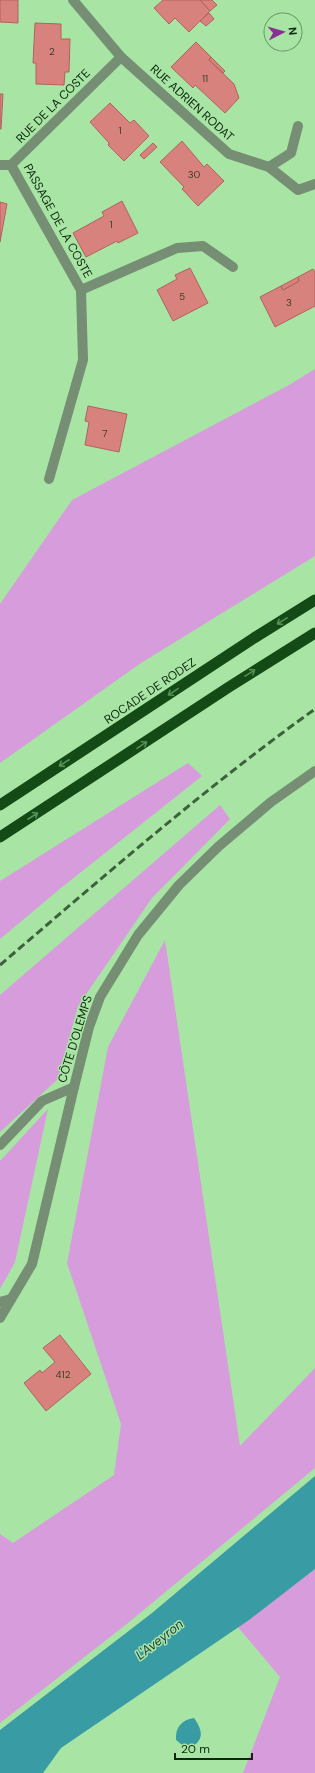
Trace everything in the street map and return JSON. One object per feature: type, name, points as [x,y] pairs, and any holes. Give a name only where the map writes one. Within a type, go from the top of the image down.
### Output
[{"type":"highway","name":"ROCADE DE RODEZ","points":[[0,805],[254,638],[315,600]]},
{"type":"highway","points":[[0,837],[229,687],[315,633]]},
{"type":"street","name":"RUE ADRIEN RODAT","points":[[73,0],[121,57],[229,154],[269,167]]},
{"type":"street","name":"RUE DE LA COSTE","points":[[12,165],[121,57]]},
{"type":"street","points":[[298,126],[291,154],[269,167],[298,190],[315,184]]},
{"type":"street","points":[[0,165],[12,165]]},
{"type":"street","name":"PASSAGE DE LA COSTE","points":[[12,165],[81,290],[83,360],[49,479]]},
{"type":"street","name":"PASSAGE DE LA COSTE","points":[[81,290],[177,248],[203,246],[233,267]]},
{"type":"street","name":"CÔTE D'OLEMPS","points":[[0,1318],[32,1264],[89,1028],[100,997],[138,935],[180,885],[219,846],[271,802],[315,771]]},
{"type":"street","points":[[0,1145],[42,1101],[74,1087]]},
{"type":"street","points":[[0,1302],[11,1300]]},
{"type":"shaded area","points":[[315,369],[315,556],[141,663],[0,763],[0,604],[72,500],[289,385]]},
{"type":"shaded area","points":[[188,763],[202,776],[61,888],[0,939],[0,881]]},
{"type":"shaded area","points":[[220,805],[230,819],[152,898],[78,1006],[58,1079],[0,1132],[0,995]]},
{"type":"shaded area","points":[[165,940],[240,1446],[315,1368],[315,1468],[128,1623],[0,1723],[0,1534],[13,1543],[114,1475],[121,1424],[67,1263],[108,1047]]},
{"type":"shaded area","points":[[48,1109],[15,1262],[0,1289],[0,1161]]},
{"type":"shaded area","points":[[315,1569],[315,1773],[243,1773],[280,1677],[238,1627]]},
{"type":"water","name":"L'Aveyron","points":[[315,1476],[315,1569],[249,1620],[61,1748],[43,1773],[0,1773],[0,1730],[152,1613]]},
{"type":"water","points":[[194,1718],[200,1728],[201,1736],[197,1743],[187,1749],[176,1740],[176,1736],[178,1728],[182,1723]]},
{"type":"building","points":[[0,0],[18,0],[18,23],[0,22]]},
{"type":"building","points":[[163,0],[200,0],[210,11],[189,32],[175,18],[169,24],[154,8]]},
{"type":"building","points":[[200,0],[212,0],[217,5],[210,11]]},
{"type":"building","points":[[209,13],[214,19],[206,26],[200,21]]},
{"type":"building","points":[[35,23],[61,24],[61,39],[70,39],[69,72],[65,72],[64,85],[36,84],[36,63],[33,63]]},
{"type":"building","points":[[196,42],[211,57],[209,60],[234,84],[239,98],[225,113],[195,85],[193,88],[171,67]]},
{"type":"building","points":[[211,57],[225,71],[223,73],[209,60]]},
{"type":"building","points":[[0,94],[3,94],[1,129],[0,129]]},
{"type":"building","points":[[110,103],[130,123],[134,120],[149,136],[124,161],[108,145],[109,143],[90,122]]},
{"type":"building","points":[[182,141],[204,167],[207,164],[224,181],[198,206],[182,189],[184,187],[160,162]]},
{"type":"building","points":[[153,143],[157,147],[144,159],[140,155]]},
{"type":"building","points":[[122,201],[138,233],[118,243],[117,241],[86,257],[73,233],[104,216],[102,212]]},
{"type":"building","points":[[0,202],[7,204],[0,242]]},
{"type":"building","points":[[190,268],[208,303],[173,321],[157,290],[177,279],[175,275]]},
{"type":"building","points":[[313,269],[315,272],[315,306],[275,327],[260,297],[281,286],[283,290],[299,281],[298,277]]},
{"type":"building","points":[[298,277],[299,281],[283,290],[281,286]]},
{"type":"building","points":[[88,406],[127,414],[119,452],[85,445],[89,422],[85,421]]},
{"type":"building","points":[[60,1335],[91,1374],[46,1411],[24,1383],[40,1370],[42,1373],[55,1362],[43,1348]]},
{"type":"railway","points":[[0,965],[194,802],[315,709]]}]
